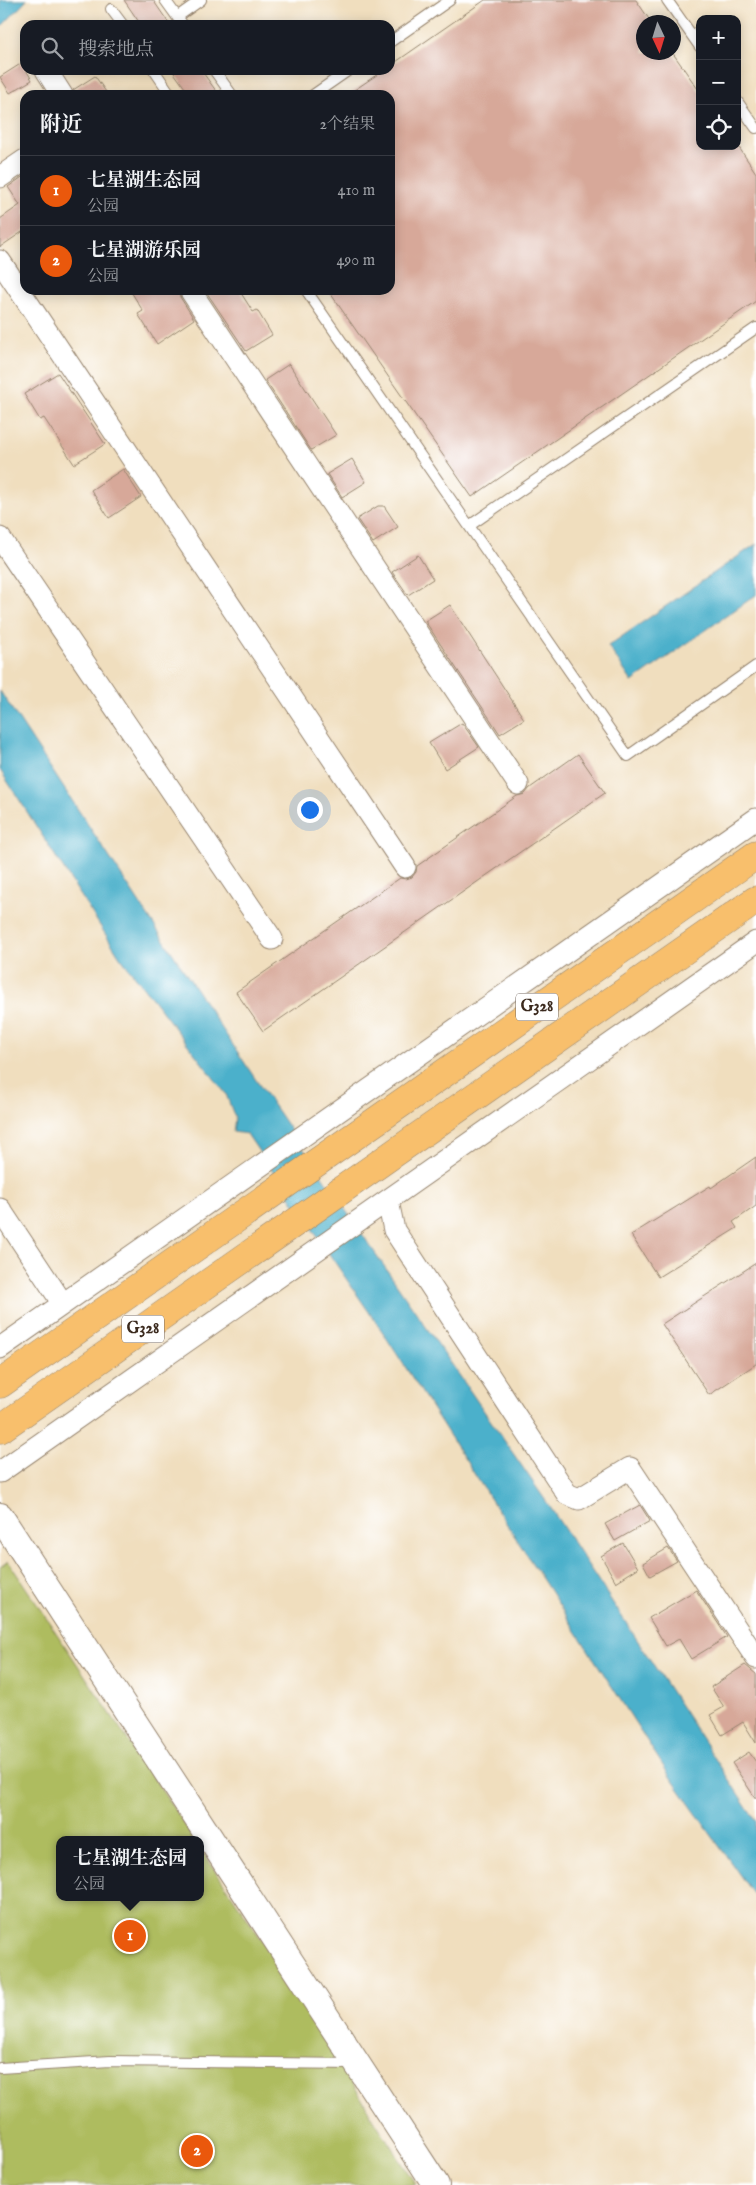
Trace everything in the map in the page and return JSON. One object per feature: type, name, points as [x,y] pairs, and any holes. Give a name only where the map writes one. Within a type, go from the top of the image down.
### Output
[{"type":"highway","name":"G328","points":[[0,1384],[272,1192],[756,856]]},
{"type":"highway","name":"G328","points":[[0,1429],[756,900]]},
{"type":"street","points":[[49,75],[59,90]]},
{"type":"street","points":[[0,177],[20,163]]},
{"type":"street","points":[[0,261],[20,291]]},
{"type":"street","points":[[23,295],[405,867]]},
{"type":"street","points":[[193,295],[518,784]]},
{"type":"street","points":[[0,538],[272,939]]},
{"type":"street","points":[[0,1348],[756,819]]},
{"type":"street","points":[[0,1472],[756,942]]},
{"type":"street","points":[[388,1201],[394,1230],[567,1494],[579,1499],[630,1468],[756,1658]]},
{"type":"street","points":[[0,1209],[63,1304]]},
{"type":"street","points":[[0,1516],[436,2185]]},
{"type":"lane","points":[[165,0],[179,20]]},
{"type":"lane","points":[[181,20],[200,0]]},
{"type":"lane","points":[[395,38],[450,0]]},
{"type":"lane","points":[[667,0],[696,41]]},
{"type":"lane","points":[[111,9],[119,20]]},
{"type":"lane","points":[[157,75],[168,90]]},
{"type":"lane","points":[[218,75],[228,90]]},
{"type":"lane","points":[[320,90],[342,75]]},
{"type":"lane","points":[[740,105],[756,128]]},
{"type":"lane","points":[[309,295],[628,756],[756,666]]},
{"type":"lane","points":[[469,526],[756,328]]},
{"type":"lane","points":[[0,2068],[110,2061],[357,2064]]},
{"type":"green space","points":[[8,1561],[192,1836],[56,1836],[56,1901],[204,1901],[204,1854],[317,2022],[373,2118],[416,2185],[0,2185],[0,1567]]},
{"type":"water","points":[[0,0],[27,0],[0,28]]},
{"type":"water","points":[[756,544],[756,595],[632,682],[608,646]]},
{"type":"water","points":[[0,691],[256,1080],[548,1504],[756,1821],[756,1898],[671,1778],[382,1331],[247,1134],[233,1132],[235,1118],[226,1094],[120,957],[0,770]]},
{"type":"building","points":[[124,0],[153,0],[167,20],[138,20]]},
{"type":"building","points":[[485,0],[636,0],[646,15],[636,15],[636,60],[678,60],[696,86],[696,150],[741,150],[756,173],[756,301],[472,497],[331,295],[395,295],[395,90],[354,90],[377,75],[395,75],[395,63]]},
{"type":"building","points":[[20,64],[20,75],[29,75],[32,80],[10,93],[0,77]]},
{"type":"building","points":[[176,75],[205,75],[215,90],[186,90]]},
{"type":"building","points":[[95,76],[105,90],[73,90]]},
{"type":"building","points":[[20,179],[20,205],[8,187]]},
{"type":"building","points":[[20,205],[20,233],[0,247],[0,219]]},
{"type":"building","points":[[133,295],[179,295],[194,319],[157,344],[138,314],[143,311]]},
{"type":"building","points":[[208,295],[242,295],[253,312],[257,310],[272,335],[246,351]]},
{"type":"building","points":[[289,364],[336,435],[311,450],[265,380]]},
{"type":"building","points":[[58,373],[105,444],[74,464],[44,418],[40,420],[24,394]]},
{"type":"building","points":[[352,459],[366,482],[342,497],[327,474]]},
{"type":"building","points":[[123,469],[141,497],[109,518],[91,490]]},
{"type":"building","points":[[378,506],[384,506],[398,527],[373,543],[357,519]]},
{"type":"building","points":[[418,555],[433,579],[408,595],[392,572]]},
{"type":"building","points":[[450,605],[524,719],[500,734],[425,621]]},
{"type":"building","points":[[462,723],[479,747],[445,769],[429,743]]},
{"type":"building","points":[[578,754],[605,793],[263,1031],[236,992],[400,878],[412,877],[416,872],[417,866],[517,796],[525,794],[530,788]]},
{"type":"building","points":[[756,1157],[756,1206],[733,1222],[737,1228],[658,1277],[631,1235],[710,1186],[711,1188]]},
{"type":"building","points":[[756,1263],[756,1364],[709,1395],[662,1324]]},
{"type":"building","points":[[640,1505],[650,1521],[615,1541],[605,1524]]},
{"type":"building","points":[[623,1543],[638,1568],[616,1582],[601,1556]]},
{"type":"building","points":[[668,1548],[677,1561],[650,1576],[643,1563]]},
{"type":"building","points":[[696,1590],[727,1637],[691,1659],[679,1639],[666,1646],[649,1618]]},
{"type":"building","points":[[745,1665],[756,1674],[756,1743],[743,1722],[722,1735],[710,1715],[724,1707],[711,1687]]},
{"type":"building","points":[[749,1752],[756,1762],[756,1799],[732,1763]]},
{"type":"place","name":"七星湖生态园","points":[[130,1936]]},
{"type":"place","name":"七星湖游乐园","points":[[197,2151]]}]
